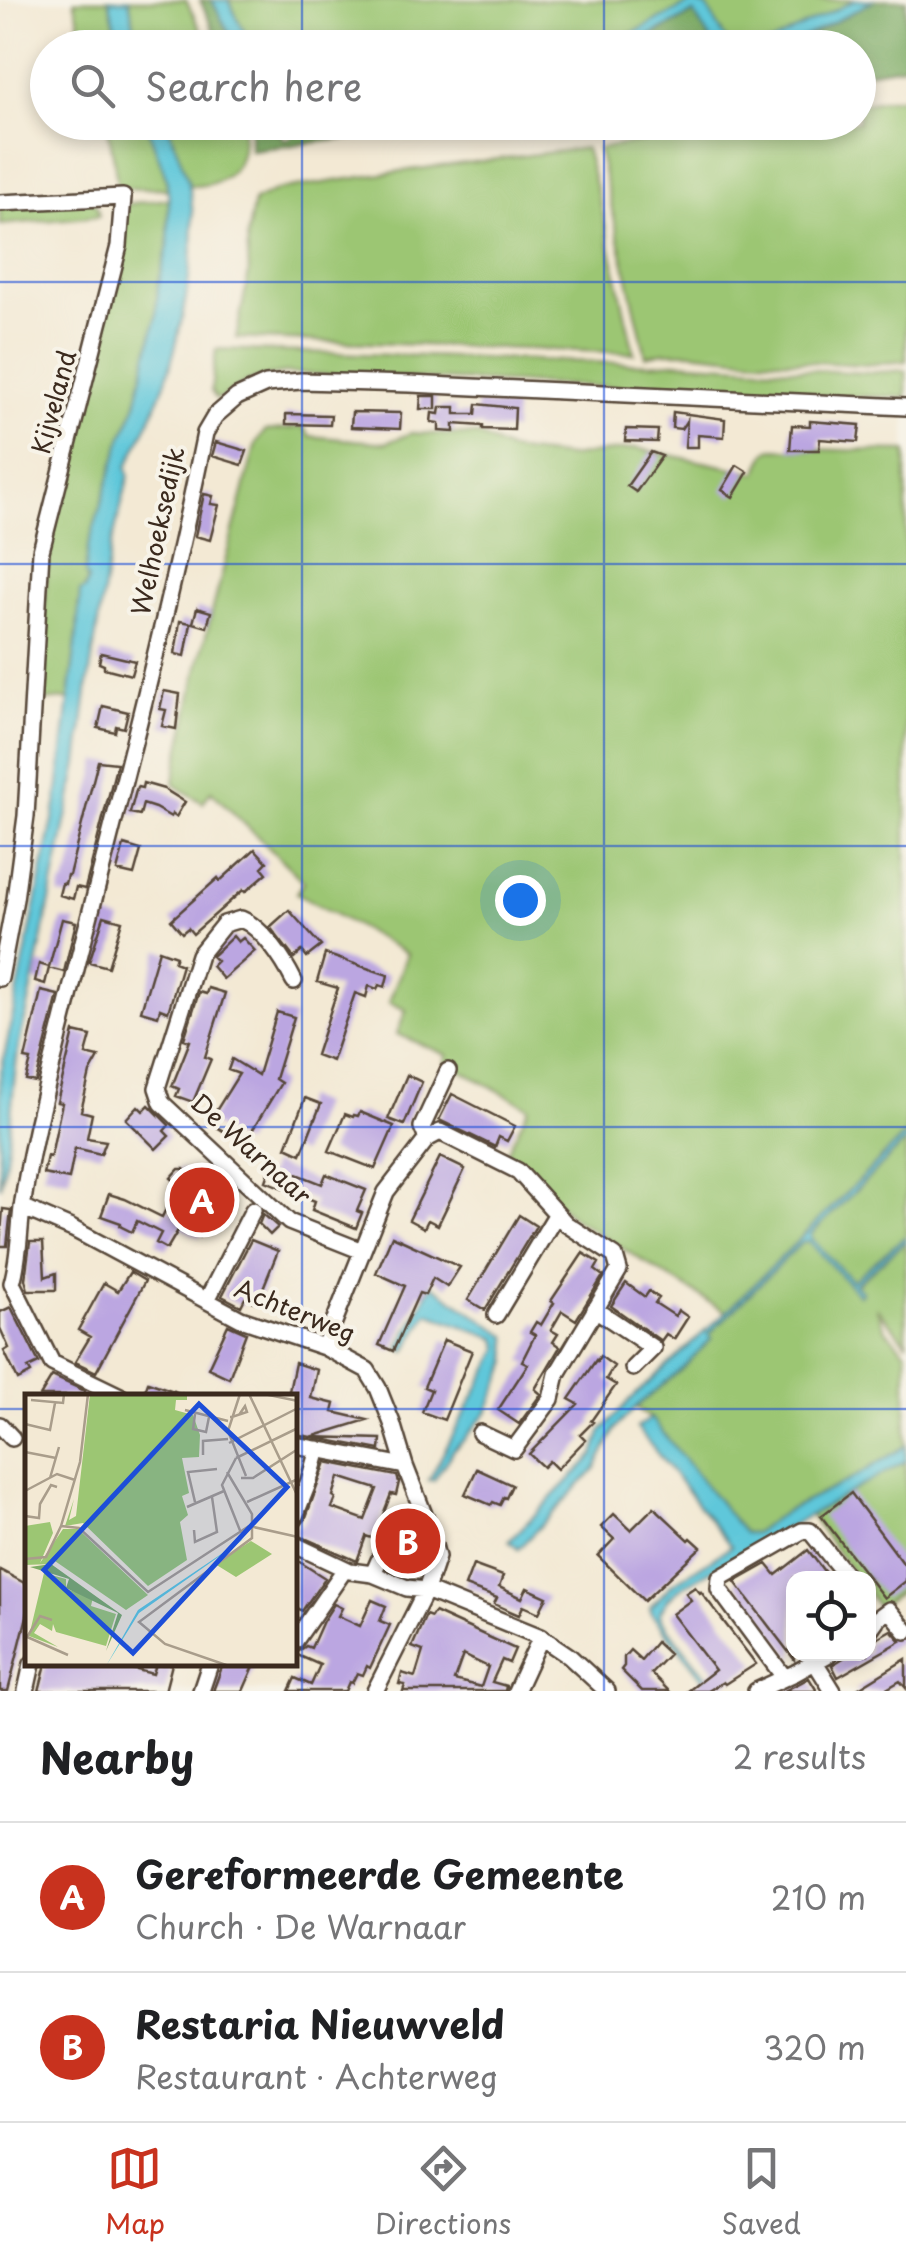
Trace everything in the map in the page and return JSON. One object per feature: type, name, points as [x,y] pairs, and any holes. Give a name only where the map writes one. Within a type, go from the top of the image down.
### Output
[{"type":"street","name":"Kijveland","points":[[0,203],[123,197],[119,246],[41,550],[26,816],[0,978]]},
{"type":"street","name":"Welhoeksedijk","points":[[4,1284],[16,1268],[34,1140],[148,691],[204,434],[215,416],[237,397],[266,384],[320,381],[906,407]]},
{"type":"street","name":"De Warnaar","points":[[294,982],[284,960],[250,922],[241,919],[224,924],[199,955],[157,1088],[162,1103],[290,1222],[362,1251]]},
{"type":"street","points":[[427,1139],[422,1127],[448,1070]]},
{"type":"street","points":[[324,1347],[386,1192],[427,1139],[440,1132],[518,1171],[556,1215],[614,1256],[620,1270],[557,1374],[551,1399],[514,1448],[480,1432]]},
{"type":"street","name":"Achterweg","points":[[22,1206],[241,1318],[324,1347],[367,1370],[392,1423],[437,1558],[426,1590],[375,1691]]},
{"type":"street","name":"Achterweg","points":[[207,1300],[253,1210]]},
{"type":"street","points":[[496,1314],[556,1215]]},
{"type":"street","points":[[4,1284],[52,1363],[116,1394]]},
{"type":"street","points":[[595,1309],[653,1348],[633,1368]]},
{"type":"street","points":[[0,1425],[12,1438]]},
{"type":"street","points":[[298,1446],[405,1466]]},
{"type":"street","points":[[298,1509],[318,1449]]},
{"type":"street","points":[[784,1676],[718,1589],[720,1578],[810,1530],[842,1571]]},
{"type":"street","points":[[373,1574],[384,1549],[392,1545]]},
{"type":"street","points":[[298,1546],[348,1570],[426,1590],[541,1637],[608,1691]]},
{"type":"street","points":[[298,1637],[348,1570]]},
{"type":"street","points":[[876,1616],[906,1631]]},
{"type":"street","points":[[516,1691],[541,1637]]},
{"type":"street","points":[[756,1691],[816,1661]]},
{"type":"street","points":[[823,1661],[833,1691]]},
{"type":"street","points":[[26,1691],[32,1666]]},
{"type":"street","points":[[201,1691],[204,1666]]},
{"type":"green space","points":[[74,0],[109,0],[116,30],[82,30]]},
{"type":"green space","points":[[129,0],[186,0],[201,30],[135,30]]},
{"type":"green space","points":[[200,0],[212,0],[227,30],[213,30]]},
{"type":"green space","points":[[228,0],[855,0],[798,30],[720,30],[707,8],[693,2],[639,30],[243,30]]},
{"type":"green space","points":[[875,0],[906,0],[906,63],[876,70],[876,30],[820,30]]},
{"type":"green space","points":[[695,13],[704,30],[662,30]]},
{"type":"green space","points":[[906,98],[906,361],[865,365],[691,352],[646,356],[598,149],[650,140],[876,140],[876,101]]},
{"type":"green space","points":[[110,140],[153,140],[168,190],[118,189]]},
{"type":"green space","points":[[173,140],[243,140],[239,161],[225,177],[189,186]]},
{"type":"green space","points":[[250,140],[334,140],[250,150]]},
{"type":"green space","points":[[585,148],[634,353],[236,338],[249,273],[247,237],[254,201],[277,190]]},
{"type":"green space","points":[[169,199],[168,246],[149,351],[135,408],[88,547],[88,580],[78,606],[69,699],[40,701],[47,566],[55,518],[98,359],[127,204]]},
{"type":"green space","points":[[92,201],[99,216],[0,225],[0,204]]},
{"type":"green space","points":[[216,349],[673,362],[866,373],[906,370],[906,397],[286,373],[250,381],[216,399],[211,391]]},
{"type":"green space","points":[[303,427],[310,436],[386,443],[411,433],[478,435],[508,450],[569,457],[636,448],[757,473],[771,449],[906,451],[906,1134],[726,1312],[576,1220],[505,1156],[529,1107],[445,1062],[447,1055],[397,1034],[406,1010],[389,1002],[407,954],[297,893],[304,882],[211,791],[203,803],[175,785],[197,670],[256,443],[265,431]]},
{"type":"green space","points":[[906,1141],[906,1236],[852,1281],[810,1238],[811,1234]]},
{"type":"green space","points":[[808,1241],[855,1285],[906,1241],[906,1342],[876,1307],[885,1329],[906,1352],[906,1446],[850,1480],[786,1511],[754,1533],[744,1533],[651,1419],[636,1407],[683,1368],[711,1338],[708,1335],[801,1243]]},
{"type":"green space","points":[[906,1461],[906,1588],[876,1605],[876,1571],[851,1571],[809,1514]]},
{"type":"water","points":[[109,0],[129,0],[135,30],[116,30]]},
{"type":"water","points":[[212,0],[228,0],[243,30],[227,30]]},
{"type":"water","points":[[855,0],[875,0],[819,30],[796,30]]},
{"type":"water","points":[[693,2],[707,7],[720,30],[704,30],[694,13],[661,30],[639,30]]},
{"type":"water","points":[[152,140],[173,140],[188,181],[193,225],[190,274],[166,380],[127,467],[129,475],[110,551],[78,764],[17,1056],[0,1187],[0,1077],[57,800],[80,592],[88,580],[88,547],[135,408],[156,318],[158,286],[168,246],[166,177]]},
{"type":"water","points":[[906,1134],[906,1141],[811,1234],[852,1281],[906,1236],[906,1241],[855,1284],[862,1292],[859,1295],[808,1241],[801,1243],[709,1334],[712,1338],[683,1368],[616,1428],[596,1468],[518,1549],[509,1541],[594,1455],[601,1432],[630,1400],[726,1312]]},
{"type":"water","points":[[432,1285],[507,1336],[508,1363],[487,1412],[454,1449],[434,1480],[429,1480],[499,1349],[497,1339],[428,1313],[406,1351],[399,1348]]},
{"type":"water","points":[[651,1418],[744,1533],[754,1533],[786,1511],[850,1480],[906,1446],[906,1461],[697,1578],[668,1599],[660,1612],[661,1619],[716,1688],[712,1690],[650,1608],[671,1585],[731,1546],[637,1428]]},
{"type":"building","points":[[421,396],[436,396],[436,409],[420,409]]},
{"type":"building","points":[[477,404],[515,408],[514,430],[454,424],[454,432],[439,431],[439,423],[431,422],[432,413],[439,414],[440,407],[455,407],[455,414],[476,414]]},
{"type":"building","points":[[352,412],[401,413],[400,429],[351,427]]},
{"type":"building","points":[[673,412],[725,419],[724,437],[698,435],[698,447],[685,447],[687,420],[681,429],[672,428]]},
{"type":"building","points":[[286,414],[331,415],[330,425],[286,424]]},
{"type":"building","points":[[810,421],[860,425],[858,442],[820,439],[819,450],[790,450],[792,425],[810,426]]},
{"type":"building","points":[[626,429],[658,430],[657,442],[625,441]]},
{"type":"building","points":[[216,442],[247,451],[242,465],[212,456]]},
{"type":"building","points":[[651,452],[662,456],[636,492],[627,486]]},
{"type":"building","points":[[737,465],[748,472],[733,497],[722,490]]},
{"type":"building","points":[[204,494],[213,496],[211,504],[219,505],[210,540],[195,536]]},
{"type":"building","points":[[197,608],[211,612],[207,627],[193,623]]},
{"type":"building","points":[[180,621],[191,623],[185,656],[175,654]]},
{"type":"building","points":[[101,653],[135,661],[131,675],[104,668],[99,663]]},
{"type":"building","points":[[164,691],[180,694],[176,729],[162,726],[166,710],[160,709]]},
{"type":"building","points":[[103,706],[128,712],[124,728],[116,726],[115,732],[98,728]]},
{"type":"building","points":[[98,761],[117,763],[85,889],[76,887],[73,899],[59,895],[69,875]]},
{"type":"building","points":[[143,783],[164,789],[185,802],[176,817],[143,804],[140,815],[130,813],[137,787],[142,788]]},
{"type":"building","points":[[124,845],[141,850],[134,875],[117,871]]},
{"type":"building","points":[[255,849],[267,862],[262,867],[267,873],[193,934],[188,928],[182,933],[171,920]]},
{"type":"building","points":[[289,910],[321,946],[307,957],[302,951],[294,958],[270,927]]},
{"type":"building","points":[[104,916],[122,921],[108,967],[89,962]]},
{"type":"building","points":[[62,919],[76,922],[64,972],[49,968],[45,984],[35,981],[39,964],[49,967]]},
{"type":"building","points":[[233,936],[238,942],[243,938],[255,951],[223,979],[212,966],[217,961],[212,956]]},
{"type":"building","points":[[159,950],[176,956],[174,962],[182,965],[168,1012],[160,1009],[158,1016],[141,1011]]},
{"type":"building","points":[[325,954],[388,975],[385,987],[369,986],[366,997],[355,993],[332,1061],[316,1055],[338,988],[317,982]]},
{"type":"building","points":[[208,988],[225,993],[205,1057],[211,1059],[193,1102],[176,1096],[179,1089],[172,1086],[190,1041],[184,1039],[199,992],[206,994]]},
{"type":"building","points":[[41,991],[58,995],[36,1082],[26,1080],[31,1060],[25,1059]]},
{"type":"building","points":[[277,1012],[294,1017],[275,1079],[281,1083],[244,1144],[209,1122],[239,1074],[228,1070],[232,1059],[258,1075]]},
{"type":"building","points":[[74,1032],[91,1036],[86,1054],[99,1057],[90,1073],[81,1111],[92,1114],[87,1138],[106,1141],[101,1154],[75,1148],[69,1179],[43,1174],[52,1151],[62,1103],[57,1102]]},
{"type":"building","points":[[407,1075],[422,1082],[404,1125],[388,1119]]},
{"type":"building","points":[[452,1094],[515,1126],[507,1141],[499,1137],[495,1147],[439,1120]]},
{"type":"building","points":[[305,1098],[321,1104],[301,1154],[286,1147]]},
{"type":"building","points":[[149,1105],[169,1125],[164,1131],[169,1136],[156,1149],[126,1119],[138,1106],[143,1111]]},
{"type":"building","points":[[360,1112],[394,1126],[375,1169],[329,1151],[345,1114],[353,1117]]},
{"type":"building","points":[[440,1157],[465,1169],[438,1225],[428,1220],[424,1228],[409,1220]]},
{"type":"building","points":[[272,1164],[322,1184],[326,1174],[366,1190],[357,1211],[362,1213],[356,1228],[312,1210],[315,1201],[266,1181]]},
{"type":"building","points":[[184,1169],[202,1190],[214,1196],[210,1204],[214,1206],[199,1237],[180,1227],[167,1249],[156,1243],[161,1233],[137,1221],[132,1232],[101,1216],[109,1194],[162,1217],[166,1209],[183,1218],[193,1198],[171,1178]]},
{"type":"building","points":[[3,1209],[11,1210],[7,1246],[0,1246]]},
{"type":"building","points":[[263,1214],[278,1227],[270,1235],[259,1224]]},
{"type":"building","points":[[519,1215],[536,1226],[485,1310],[468,1300]]},
{"type":"building","points":[[392,1236],[460,1267],[447,1287],[433,1278],[425,1295],[419,1293],[393,1351],[379,1345],[405,1286],[376,1273]]},
{"type":"building","points":[[251,1240],[278,1251],[257,1303],[245,1298],[241,1306],[222,1296]]},
{"type":"building","points":[[30,1242],[43,1242],[45,1277],[56,1273],[56,1290],[28,1290],[25,1279]]},
{"type":"building","points":[[583,1253],[599,1263],[595,1270],[603,1276],[576,1320],[562,1311],[551,1330],[558,1334],[553,1342],[560,1347],[535,1389],[541,1394],[519,1424],[498,1410],[528,1364],[522,1361],[535,1335],[530,1332],[536,1322],[541,1325],[554,1303],[551,1301]]},
{"type":"building","points":[[130,1272],[145,1281],[96,1372],[75,1362],[90,1337],[78,1330],[104,1283],[118,1291]]},
{"type":"building","points":[[626,1283],[645,1297],[649,1291],[659,1298],[655,1303],[675,1316],[678,1310],[688,1317],[674,1339],[666,1334],[661,1341],[611,1306]]},
{"type":"building","points":[[11,1307],[39,1363],[28,1368],[31,1373],[18,1380],[4,1351],[9,1348],[0,1328],[0,1312]]},
{"type":"building","points":[[228,1325],[246,1333],[229,1378],[208,1368]]},
{"type":"building","points":[[444,1340],[472,1351],[444,1420],[422,1412],[431,1390],[424,1387]]},
{"type":"building","points":[[600,1356],[614,1366],[606,1379],[616,1385],[580,1435],[585,1440],[557,1469],[549,1461],[543,1467],[529,1454],[578,1404],[569,1399]]},
{"type":"building","points":[[295,1363],[317,1370],[311,1398],[335,1404],[333,1412],[367,1420],[311,1437],[381,1439],[380,1450],[298,1435],[298,1394],[288,1394]]},
{"type":"building","points":[[52,1376],[85,1391],[83,1394],[41,1394]]},
{"type":"building","points":[[148,1382],[182,1394],[144,1394]]},
{"type":"building","points":[[326,1462],[397,1476],[396,1495],[391,1494],[379,1525],[402,1533],[408,1520],[415,1523],[418,1531],[406,1560],[396,1555],[403,1545],[402,1539],[394,1534],[377,1540],[366,1536],[357,1561],[298,1535]],"holes":[[[339,1477],[377,1489],[365,1520],[332,1508]]]},
{"type":"building","points":[[477,1469],[512,1485],[500,1505],[465,1494]]},
{"type":"building","points":[[851,1493],[906,1567],[906,1581],[884,1598],[876,1588],[876,1571],[863,1571],[821,1516]]},
{"type":"building","points":[[654,1507],[701,1547],[644,1601],[598,1556],[614,1539],[601,1527],[614,1514],[631,1530]]},
{"type":"building","points":[[808,1550],[824,1571],[786,1571],[786,1649],[735,1582],[767,1564],[776,1575]]},
{"type":"building","points":[[298,1561],[325,1578],[302,1611],[298,1608]]},
{"type":"building","points":[[473,1565],[503,1576],[499,1587],[522,1598],[527,1588],[547,1597],[539,1613],[523,1606],[519,1615],[494,1604],[497,1598],[465,1586]]},
{"type":"building","points":[[0,1570],[25,1583],[25,1624],[8,1691],[0,1691]]},
{"type":"building","points":[[695,1587],[756,1664],[708,1691],[688,1691],[715,1670],[672,1614],[691,1600],[686,1593]]},
{"type":"building","points":[[372,1600],[386,1606],[380,1621],[390,1625],[363,1675],[357,1673],[345,1691],[289,1691],[295,1678],[311,1685],[320,1665],[298,1655],[298,1652],[306,1646],[311,1648],[334,1604],[342,1608],[338,1616],[360,1626]]},
{"type":"building","points":[[434,1612],[515,1649],[509,1663],[502,1660],[492,1682],[506,1686],[505,1691],[403,1691],[405,1685],[399,1684],[402,1673],[415,1677],[423,1651],[412,1647],[426,1615],[431,1617]],"holes":[[[463,1655],[488,1667],[481,1687],[454,1680]]]},
{"type":"building","points":[[891,1630],[901,1641],[876,1655],[876,1638]]},
{"type":"building","points":[[656,1642],[669,1654],[651,1673],[669,1691],[642,1691],[621,1670],[624,1657],[630,1650],[641,1660]]},
{"type":"building","points":[[906,1659],[906,1688],[900,1681],[883,1691],[854,1691]]},
{"type":"building","points":[[839,1661],[866,1661],[838,1677],[832,1665]]},
{"type":"building","points":[[45,1666],[121,1666],[153,1674],[155,1666],[171,1666],[165,1691],[39,1691]]},
{"type":"building","points":[[222,1666],[254,1666],[243,1691],[213,1691]]},
{"type":"building","points":[[809,1678],[817,1691],[784,1691],[800,1683]]},
{"type":"place","name":"Gereformeerde Gemeente","points":[[202,1200]]},
{"type":"place","name":"Restaria Nieuwveld","points":[[408,1541]]}]
